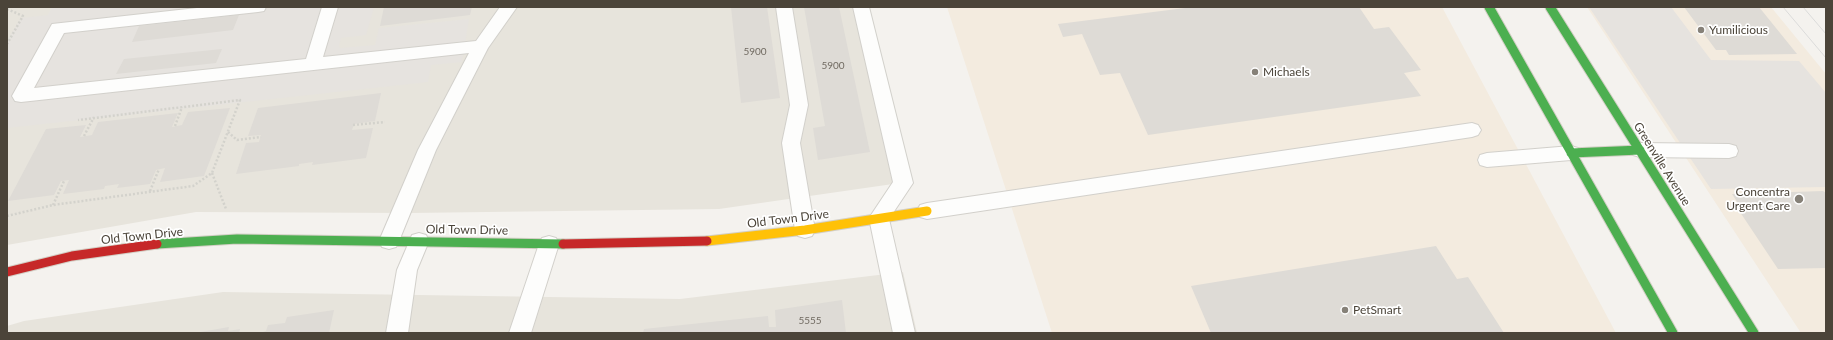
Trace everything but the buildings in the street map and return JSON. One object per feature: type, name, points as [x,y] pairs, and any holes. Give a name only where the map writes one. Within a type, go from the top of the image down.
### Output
[{"type":"main road","points":[[1489,7],[1673,333]]},
{"type":"main road","name":"Greenville Avenue","points":[[1550,7],[1754,333]]},
{"type":"main road","points":[[1571,153],[1640,150]]},
{"type":"main road","name":"Old Town Drive","points":[[7,272],[72,256],[156,244],[238,239],[549,244],[698,242],[805,230],[927,211]]},
{"type":"lane","points":[[258,7],[58,28],[21,96],[313,63],[481,46]]},
{"type":"lane","points":[[313,63],[330,7]]},
{"type":"lane","points":[[390,241],[427,150],[481,46],[509,7]]},
{"type":"lane","points":[[784,7],[799,105],[791,143],[805,230]]},
{"type":"lane","points":[[861,7],[903,183],[879,218],[904,333]]},
{"type":"lane","points":[[927,211],[1472,130]]},
{"type":"lane","points":[[1640,150],[1729,151]]},
{"type":"lane","points":[[1487,160],[1571,153]]},
{"type":"lane","points":[[397,333],[407,270],[419,242]]},
{"type":"lane","points":[[520,333],[549,244]]},
{"type":"path","points":[[7,9],[23,16],[7,44]]},
{"type":"path","points":[[7,216],[53,205],[193,186],[212,173],[240,100],[78,120]]},
{"type":"path","points":[[175,126],[182,107]]},
{"type":"path","points":[[84,136],[94,118]]},
{"type":"path","points":[[353,125],[385,122]]},
{"type":"path","points":[[228,132],[237,140],[261,137]]},
{"type":"path","points":[[150,192],[158,169]]},
{"type":"path","points":[[212,173],[226,209]]},
{"type":"path","points":[[53,205],[64,181]]},
{"type":"shaded area","points":[[7,7],[853,7],[893,184],[719,209],[410,213],[196,212],[7,245]]},
{"type":"shaded area","points":[[52,7],[374,7],[366,35],[341,38],[339,45],[340,48],[375,45],[379,28],[469,19],[462,62],[431,65],[428,82],[7,128],[7,41],[21,18],[48,15]]},
{"type":"shaded area","points":[[947,7],[1442,7],[1616,333],[1052,333]]},
{"type":"shaded area","points":[[1587,7],[1771,7],[1826,74],[1826,333],[1801,333]]},
{"type":"shaded area","points":[[1589,7],[1671,7],[1711,60],[1799,61],[1826,93],[1826,187],[1711,189]]},
{"type":"shaded area","points":[[903,272],[917,333],[7,333],[7,326],[24,321],[223,292],[680,299]]},
{"type":"tram line","points":[[1783,7],[1826,58]]},
{"type":"tram line","points":[[1803,7],[1826,34]]},
{"type":"traffic: fast","points":[[1489,7],[1673,333]]},
{"type":"traffic: fast","points":[[1550,7],[1754,333]]},
{"type":"traffic: fast","points":[[1571,153],[1640,150]]},
{"type":"traffic: fast","points":[[157,244],[237,239],[563,244]]},
{"type":"traffic: slow","points":[[707,241],[805,230],[927,211]]},
{"type":"traffic: jam","points":[[563,244],[707,241]]},
{"type":"traffic: jam","points":[[7,272],[72,256],[157,244]]},
{"type":"place","name":"Yumilicious","points":[[1701,30]]},
{"type":"place","name":"Michaels","points":[[1255,72]]},
{"type":"place","name":"Concentra Urgent Care","points":[[1799,199]]},
{"type":"place","name":"PetSmart","points":[[1345,310]]}]
